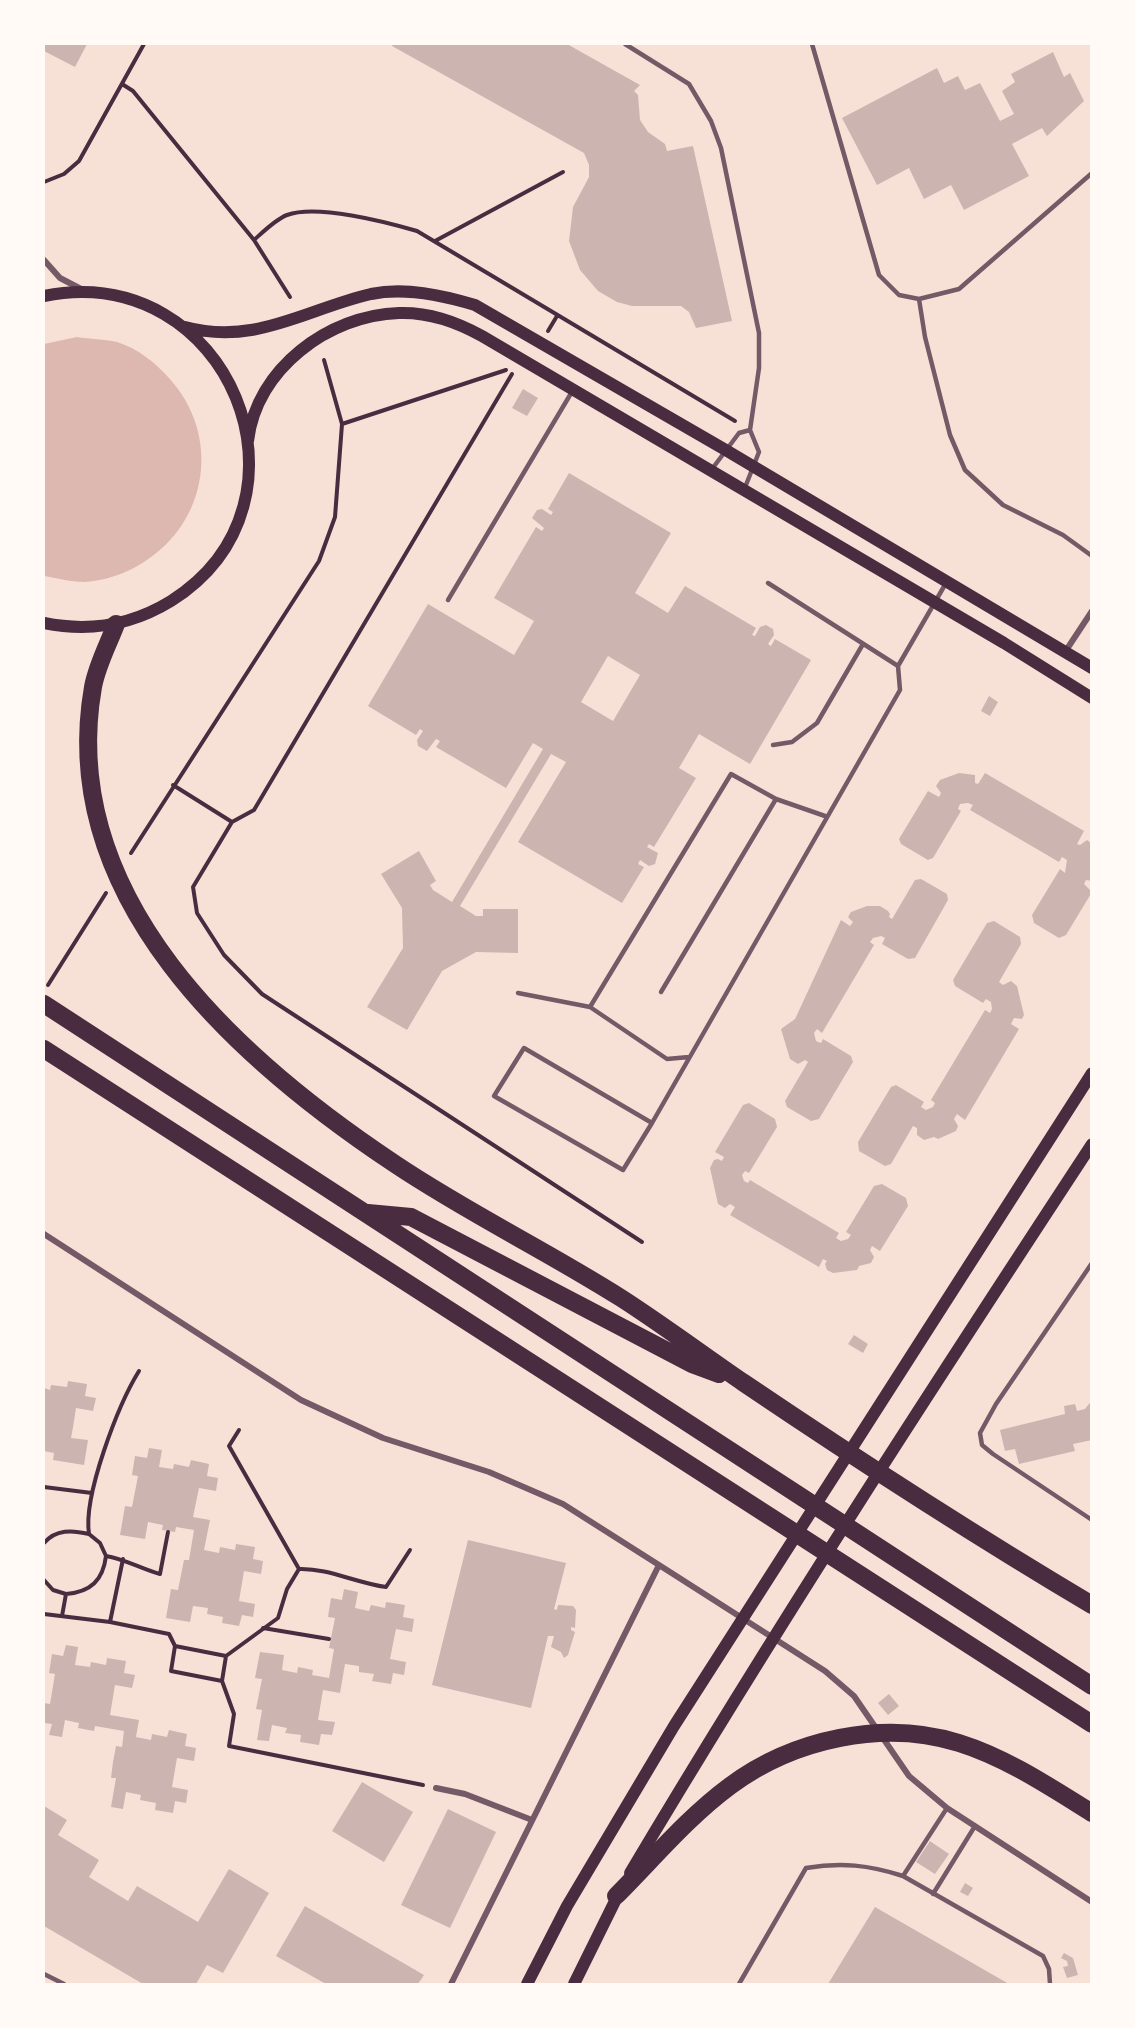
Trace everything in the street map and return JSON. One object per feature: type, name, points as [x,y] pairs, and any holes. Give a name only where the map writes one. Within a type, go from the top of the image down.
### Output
[{"type":"highway","points":[[116,624],[93,687],[88,740],[93,803],[108,856],[123,888],[166,961],[200,1000],[255,1055],[330,1117],[405,1170],[620,1297],[745,1383],[1011,1557],[1092,1605]]},
{"type":"highway","points":[[44,1004],[1092,1686]]},
{"type":"highway","points":[[44,1048],[1092,1724]]},
{"type":"highway","points":[[363,1212],[411,1217],[692,1364],[745,1383]]},
{"type":"highway","points":[[616,1896],[704,1807],[732,1784],[773,1761],[835,1739],[877,1734],[932,1737],[958,1743],[986,1753],[1023,1772],[1092,1813]]},
{"type":"main road","points":[[44,296],[85,291],[135,300],[185,327],[212,354],[228,378],[242,413],[248,441],[249,460],[244,497],[235,524],[217,558],[198,579],[176,597],[143,615],[116,624],[78,627],[44,623]]},
{"type":"main road","points":[[185,327],[211,333],[261,329],[357,298],[393,292],[414,292],[457,299],[475,305],[724,449],[1092,668]]},
{"type":"main road","points":[[248,441],[252,412],[284,365],[321,336],[376,316],[419,314],[464,326],[711,470],[1092,698]]},
{"type":"main road","points":[[527,1984],[567,1906],[674,1726],[1092,1072]]},
{"type":"main road","points":[[574,1984],[616,1896],[713,1734],[905,1430],[1092,1144]]},
{"type":"street","points":[[44,260],[60,278],[85,291]]},
{"type":"street","points":[[1065,652],[1092,611]]},
{"type":"street","points":[[44,1234],[301,1400],[383,1438],[489,1472],[563,1504],[659,1565],[825,1671],[854,1696],[909,1776],[947,1808],[1092,1902]]},
{"type":"street","points":[[451,1984],[659,1565]]},
{"type":"street","points":[[436,1788],[465,1794],[532,1820]]},
{"type":"lane","points":[[625,44],[689,84],[711,121],[721,148],[759,333],[759,368],[750,430],[759,452],[755,468],[744,490]]},
{"type":"lane","points":[[812,44],[879,275],[899,295],[919,299],[959,289],[1092,173]]},
{"type":"lane","points":[[919,299],[925,337],[950,435],[965,470],[1003,505],[1063,536],[1092,556]]},
{"type":"lane","points":[[448,600],[573,390]]},
{"type":"lane","points":[[711,470],[724,449],[738,433],[750,430]]},
{"type":"lane","points":[[651,1123],[524,1048],[494,1096],[623,1170],[651,1123],[689,1057],[825,816],[900,690],[898,666],[946,582]]},
{"type":"lane","points":[[768,583],[898,666]]},
{"type":"lane","points":[[773,745],[792,742],[817,723],[863,644]]},
{"type":"lane","points":[[590,1007],[731,774],[776,799],[825,816]]},
{"type":"lane","points":[[661,992],[776,799]]},
{"type":"lane","points":[[518,993],[590,1007],[667,1059],[689,1057]]},
{"type":"lane","points":[[1092,1263],[996,1404],[980,1433],[982,1445],[993,1454],[1092,1520]]},
{"type":"lane","points":[[903,1876],[947,1808]]},
{"type":"lane","points":[[933,1894],[975,1826]]},
{"type":"lane","points":[[739,1984],[806,1868],[834,1864],[855,1864],[903,1876],[1043,1956],[1049,1969],[1050,1984]]},
{"type":"lane","points":[[44,1974],[64,1984]]},
{"type":"path","points":[[44,182],[64,174],[79,161],[144,44]]},
{"type":"path","points":[[122,84],[133,92],[254,240],[290,297]]},
{"type":"path","points":[[435,241],[563,172]]},
{"type":"path","points":[[254,240],[286,215],[304,212],[372,219],[417,231],[736,422]]},
{"type":"path","points":[[232,822],[172,787],[319,561],[335,517],[342,424],[324,360]]},
{"type":"path","points":[[342,424],[504,369],[520,378]]},
{"type":"path","points":[[512,374],[254,810],[232,822],[193,887],[197,913],[224,955],[262,994],[642,1242]]},
{"type":"path","points":[[89,1534],[87,1521],[92,1493],[124,1400],[139,1371]]},
{"type":"path","points":[[238,1430],[228,1446],[299,1569]]},
{"type":"path","points":[[44,1487],[92,1493]]},
{"type":"path","points":[[44,1543],[60,1532],[73,1531],[89,1534],[100,1543],[106,1556],[104,1570],[98,1581],[78,1593],[66,1594],[53,1590],[44,1580]]},
{"type":"path","points":[[106,1556],[123,1559],[139,1569],[160,1574],[168,1532]]},
{"type":"path","points":[[299,1569],[315,1569],[361,1584],[386,1587],[410,1550]]},
{"type":"path","points":[[110,1622],[123,1559]]},
{"type":"path","points":[[299,1569],[287,1589],[278,1618],[226,1656],[222,1681],[234,1714],[228,1746],[436,1788]]},
{"type":"path","points":[[62,1616],[66,1594]]},
{"type":"path","points":[[44,1614],[110,1622],[169,1634],[175,1646],[171,1671],[222,1681]]},
{"type":"path","points":[[263,1628],[329,1640]]},
{"type":"path","points":[[175,1646],[226,1656]]},
{"type":"shaded area","points":[[77,337],[112,341],[124,345],[139,352],[158,367],[186,401],[196,425],[201,450],[200,476],[194,501],[183,524],[166,545],[130,570],[116,576],[84,582],[44,576],[44,344]]},
{"type":"building","points":[[44,44],[87,44],[75,67],[44,51]]},
{"type":"building","points":[[393,44],[567,44],[640,85],[634,91],[638,95],[640,120],[648,132],[665,144],[667,151],[693,146],[732,321],[696,328],[689,312],[681,306],[632,306],[617,302],[598,291],[580,270],[569,241],[573,207],[589,177],[589,165],[584,153],[392,46]]},
{"type":"building","points":[[1053,52],[1064,77],[1070,73],[1084,101],[1047,136],[1042,128],[1012,144],[1029,176],[964,210],[951,185],[924,199],[909,168],[877,185],[842,118],[937,68],[944,83],[958,76],[965,90],[980,83],[1000,121],[1014,114],[1002,91],[1015,82],[1011,74]]},
{"type":"building","points":[[523,389],[538,398],[527,416],[512,408]]},
{"type":"building","points":[[569,473],[671,533],[635,593],[668,613],[685,586],[756,628],[752,635],[755,636],[760,627],[766,625],[773,629],[774,635],[768,644],[771,646],[775,639],[811,660],[750,764],[699,734],[679,768],[696,778],[654,847],[649,844],[647,847],[658,853],[655,864],[649,866],[640,860],[638,864],[644,867],[622,903],[518,842],[566,762],[551,754],[460,906],[476,916],[483,916],[483,909],[518,909],[518,953],[476,952],[442,971],[407,1030],[367,1007],[403,948],[402,908],[381,874],[419,851],[436,881],[430,885],[433,890],[452,902],[543,749],[533,743],[506,788],[436,747],[440,741],[436,739],[427,751],[418,746],[417,740],[423,731],[420,729],[416,735],[368,706],[428,604],[514,655],[534,621],[494,598],[536,527],[542,531],[544,528],[532,518],[537,510],[542,509],[551,515],[553,512],[548,509]],"holes":[[[608,656],[640,675],[613,721],[581,702]]]},
{"type":"building","points":[[989,696],[998,702],[990,716],[981,711]]},
{"type":"building","points":[[959,773],[975,775],[975,783],[978,784],[985,773],[1084,831],[1077,844],[1080,845],[1087,840],[1091,843],[1092,881],[1086,880],[1084,884],[1092,892],[1066,935],[1059,938],[1034,923],[1032,915],[1060,869],[1065,873],[1067,860],[1062,857],[1059,862],[970,810],[973,805],[960,804],[958,809],[961,811],[933,858],[928,860],[901,844],[899,839],[928,791],[939,797],[941,793],[936,786],[940,780]]},
{"type":"building","points":[[921,879],[947,894],[948,900],[915,958],[908,959],[882,944],[885,938],[881,936],[873,938],[870,942],[874,945],[822,1033],[817,1029],[814,1033],[816,1041],[821,1043],[823,1039],[851,1056],[853,1062],[819,1119],[811,1121],[787,1107],[785,1101],[808,1062],[805,1060],[798,1064],[790,1059],[781,1029],[795,1019],[841,920],[850,926],[853,922],[848,917],[851,912],[867,906],[880,906],[888,911],[892,919],[915,880]]},
{"type":"building","points":[[994,921],[1020,937],[1021,944],[999,982],[1003,985],[1011,981],[1017,986],[1024,1015],[1022,1019],[1014,1018],[1011,1024],[1019,1029],[965,1120],[957,1114],[954,1119],[958,1126],[956,1131],[938,1139],[934,1137],[924,1140],[917,1135],[917,1128],[913,1126],[891,1164],[885,1166],[859,1151],[858,1142],[891,1087],[896,1085],[924,1102],[921,1107],[926,1110],[933,1107],[935,1103],[931,1100],[985,1010],[990,1013],[992,1009],[991,1002],[986,999],[983,1003],[955,986],[953,980],[987,923]]},
{"type":"building","points":[[749,1103],[775,1119],[777,1127],[749,1173],[745,1171],[742,1175],[744,1181],[748,1183],[750,1180],[839,1233],[836,1238],[841,1241],[848,1239],[851,1235],[846,1232],[874,1186],[882,1184],[906,1198],[908,1206],[880,1251],[872,1246],[870,1250],[874,1257],[871,1263],[859,1266],[857,1270],[833,1273],[827,1270],[825,1264],[827,1261],[823,1259],[819,1267],[730,1215],[735,1207],[730,1204],[725,1208],[718,1204],[710,1168],[714,1160],[722,1161],[724,1157],[715,1152],[743,1105]]},
{"type":"building","points":[[854,1335],[868,1344],[863,1353],[848,1344]]},
{"type":"building","points":[[68,1381],[87,1384],[85,1396],[96,1398],[93,1411],[76,1408],[71,1438],[88,1440],[84,1465],[53,1460],[54,1453],[44,1451],[44,1388],[50,1390],[51,1385],[67,1387]]},
{"type":"building","points":[[1092,1400],[1092,1440],[1073,1444],[1075,1451],[1019,1464],[1015,1449],[1005,1451],[1000,1430],[1065,1414],[1064,1406],[1075,1404],[1077,1411],[1085,1409]]},
{"type":"building","points":[[149,1448],[162,1450],[159,1467],[173,1469],[174,1464],[189,1467],[191,1460],[209,1464],[207,1476],[218,1478],[216,1491],[199,1488],[193,1517],[210,1520],[204,1550],[219,1553],[220,1547],[235,1550],[236,1544],[255,1547],[253,1559],[263,1561],[261,1574],[244,1571],[239,1601],[255,1604],[253,1617],[242,1615],[239,1626],[222,1623],[223,1617],[207,1614],[208,1608],[193,1606],[190,1622],[166,1618],[171,1589],[178,1590],[184,1560],[189,1560],[194,1530],[176,1527],[175,1532],[162,1530],[163,1525],[148,1522],[145,1539],[120,1535],[125,1506],[132,1507],[138,1476],[132,1475],[135,1456],[147,1458]]},
{"type":"building","points":[[468,1540],[566,1563],[554,1609],[557,1610],[558,1605],[573,1606],[576,1610],[575,1628],[571,1627],[571,1630],[575,1632],[568,1655],[564,1658],[561,1652],[551,1647],[554,1636],[548,1636],[531,1708],[432,1685]]},
{"type":"building","points":[[344,1589],[358,1592],[355,1608],[369,1611],[371,1605],[385,1608],[386,1602],[405,1605],[403,1617],[414,1619],[412,1632],[396,1629],[390,1659],[406,1662],[404,1675],[393,1673],[391,1684],[372,1681],[374,1674],[359,1672],[359,1666],[345,1664],[340,1693],[323,1690],[318,1720],[335,1722],[332,1735],[321,1734],[319,1745],[300,1742],[301,1735],[285,1733],[287,1728],[272,1725],[269,1741],[257,1740],[262,1710],[256,1709],[262,1679],[255,1678],[260,1652],[284,1655],[282,1670],[297,1673],[298,1667],[313,1670],[312,1675],[329,1678],[334,1649],[329,1648],[335,1618],[328,1617],[331,1598],[342,1600]]},
{"type":"building","points":[[66,1645],[78,1647],[75,1665],[90,1667],[91,1662],[106,1665],[107,1658],[126,1661],[124,1673],[135,1675],[132,1688],[115,1685],[110,1715],[139,1720],[136,1737],[151,1740],[152,1734],[167,1737],[169,1730],[187,1734],[185,1746],[196,1748],[194,1761],[177,1758],[172,1787],[188,1790],[186,1803],[175,1801],[173,1813],[155,1810],[156,1803],[140,1800],[141,1795],[126,1792],[123,1809],[111,1807],[116,1778],[111,1778],[113,1762],[116,1746],[122,1747],[124,1731],[95,1726],[94,1731],[78,1728],[79,1723],[65,1720],[62,1737],[49,1735],[52,1724],[44,1723],[44,1703],[50,1704],[55,1674],[49,1673],[52,1654],[63,1656]]},
{"type":"building","points":[[889,1694],[899,1706],[888,1715],[878,1703]]},
{"type":"building","points":[[362,1782],[413,1812],[384,1862],[332,1831]]},
{"type":"building","points":[[44,1806],[67,1820],[58,1835],[99,1860],[89,1877],[128,1901],[137,1886],[198,1922],[229,1869],[269,1893],[223,1973],[207,1965],[196,1984],[143,1984],[44,1926]]},
{"type":"building","points":[[448,1809],[496,1832],[450,1928],[401,1905]]},
{"type":"building","points":[[930,1841],[949,1854],[935,1874],[916,1862]]},
{"type":"building","points":[[965,1883],[973,1888],[968,1896],[960,1892]]},
{"type":"building","points":[[305,1906],[424,1975],[418,1984],[326,1984],[276,1956]]},
{"type":"building","points":[[875,1907],[1009,1984],[828,1984]]},
{"type":"building","points":[[1064,1953],[1073,1958],[1078,1975],[1067,1978],[1063,1967],[1068,1966],[1067,1961],[1061,1958]]}]
